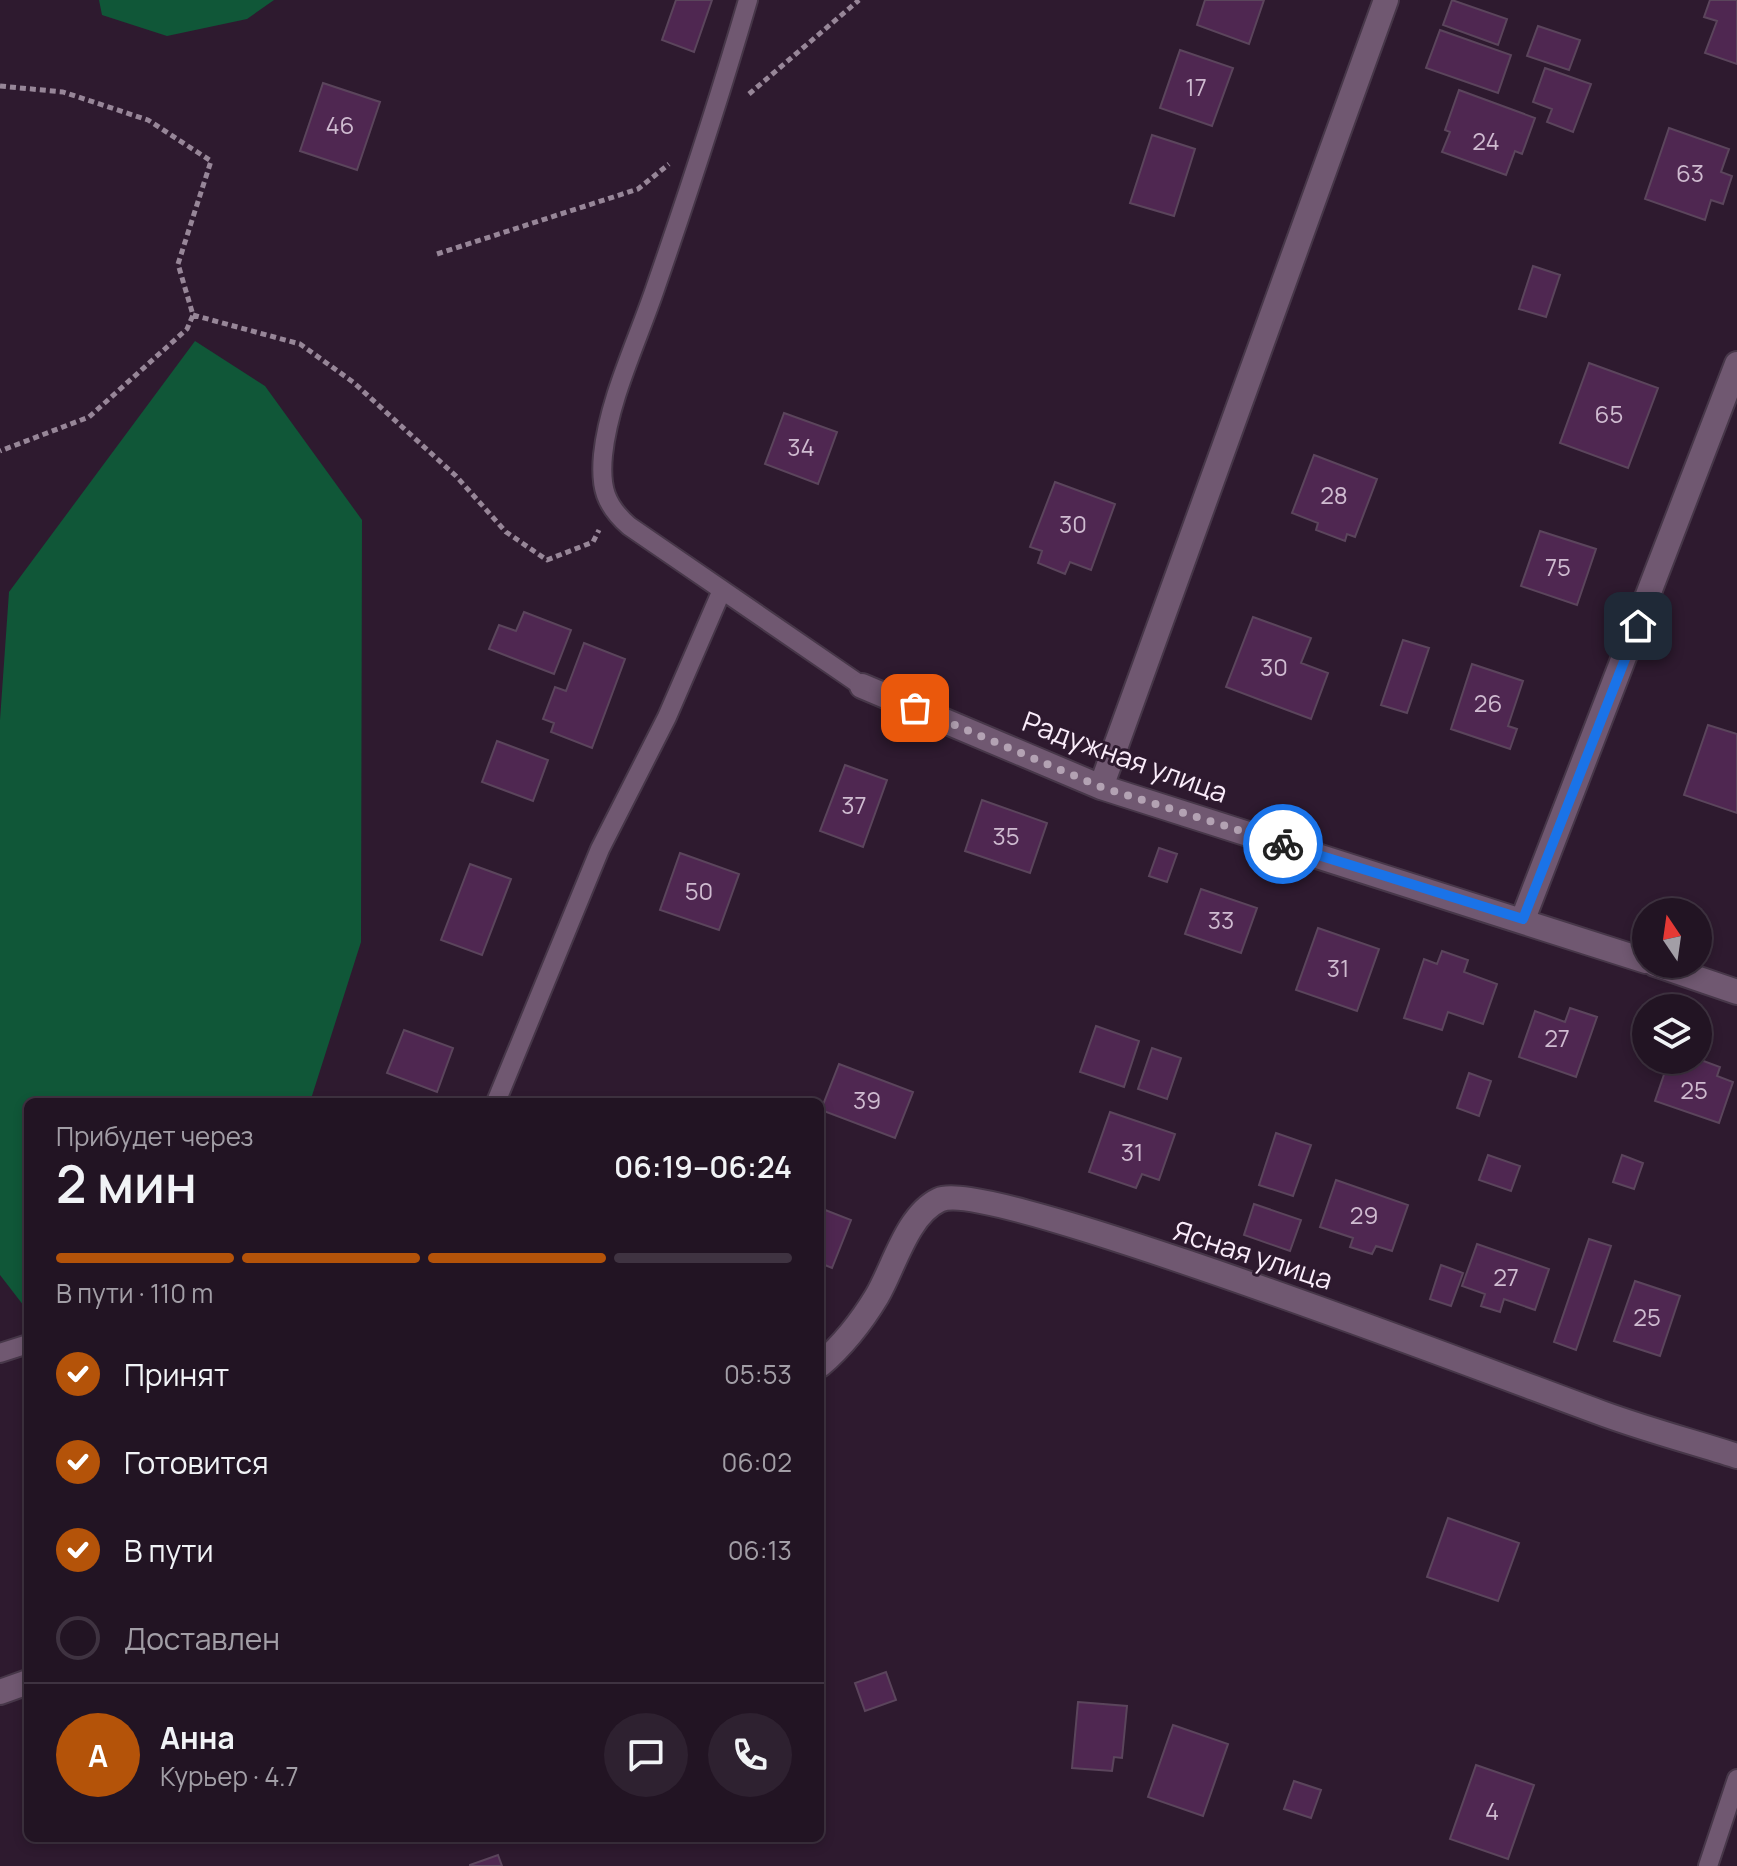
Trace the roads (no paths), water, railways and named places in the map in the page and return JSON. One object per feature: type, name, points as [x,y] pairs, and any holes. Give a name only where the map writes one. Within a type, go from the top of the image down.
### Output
[{"type":"street","points":[[1101,787],[1386,0]]},
{"type":"street","points":[[1523,919],[1737,364]]},
{"type":"street","name":"Радужная улица","points":[[862,686],[1101,787],[1632,956]]},
{"type":"street","points":[[1696,978],[1737,992]]},
{"type":"street","name":"Ясная улица","points":[[824,1361],[839,1348],[876,1297],[916,1221],[940,1200],[969,1198],[1020,1210],[1320,1308],[1607,1415],[1737,1456]]},
{"type":"street","points":[[0,1692],[24,1683]]},
{"type":"lane","points":[[748,0],[711,128],[615,406],[603,455],[604,487],[610,509],[862,686]]},
{"type":"lane","points":[[498,1098],[600,849],[667,717],[722,590]]},
{"type":"lane","points":[[0,1353],[24,1345]]},
{"type":"lane","points":[[1708,1866],[1737,1779]]}]
